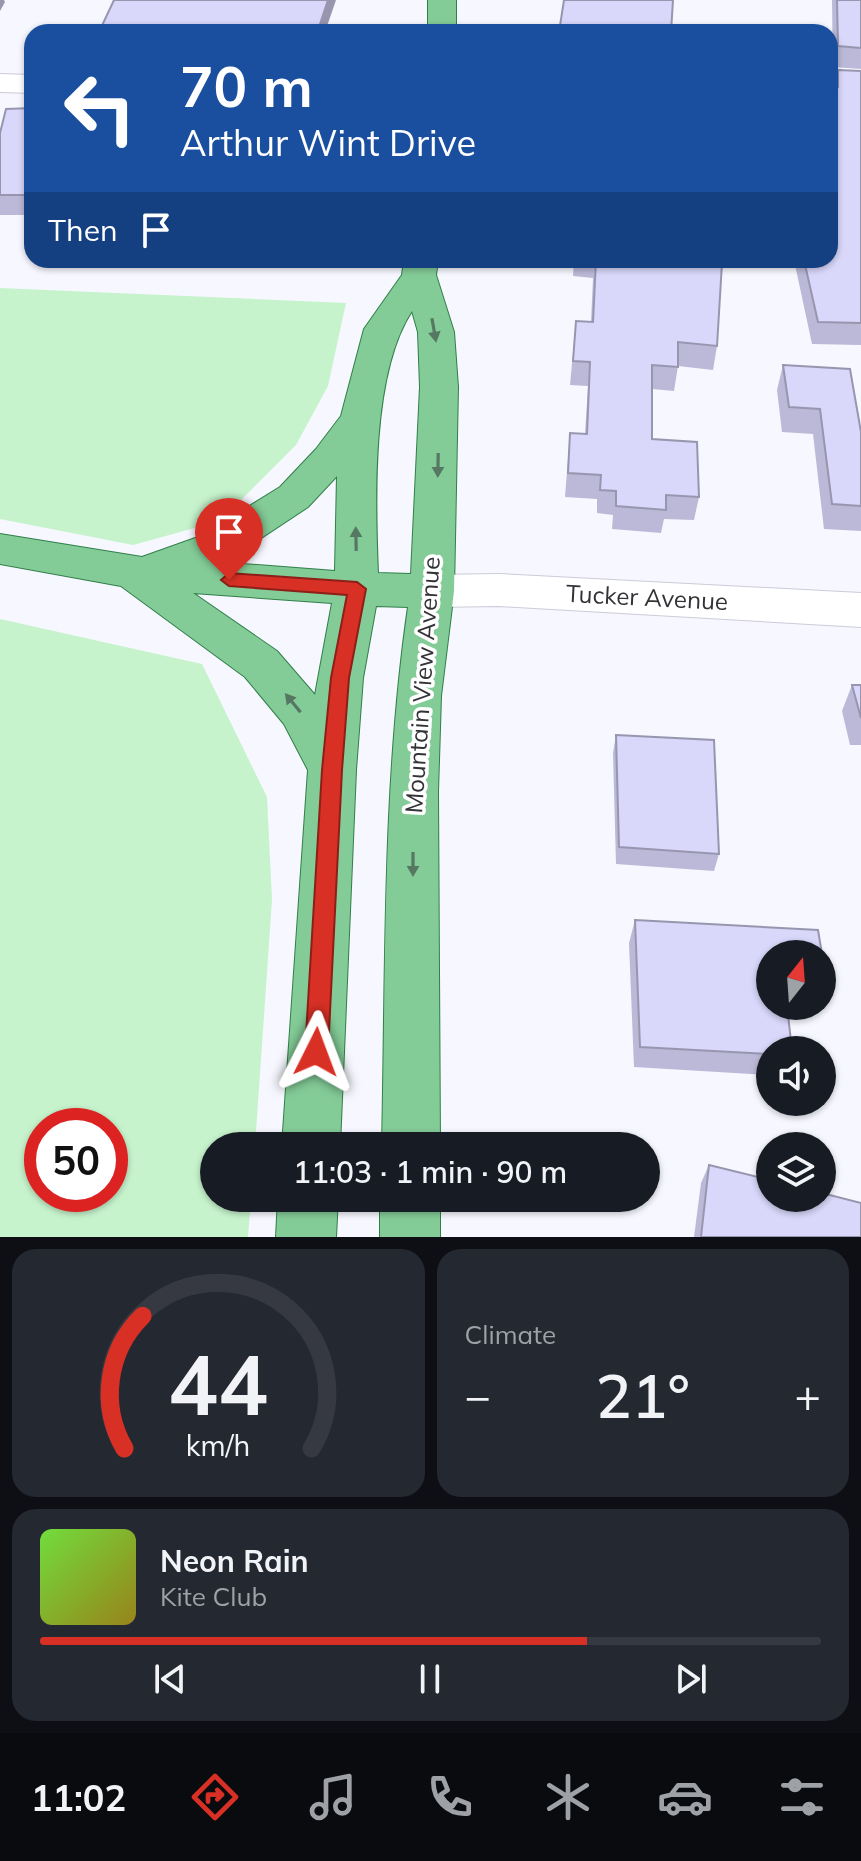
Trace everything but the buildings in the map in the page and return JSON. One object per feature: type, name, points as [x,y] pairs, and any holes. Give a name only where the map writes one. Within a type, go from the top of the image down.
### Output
[{"type":"main road","points":[[442,0],[442,24]]},
{"type":"main road","name":"Mountain View Avenue","points":[[312,1132],[332,770],[340,678],[357,589],[355,511],[360,419],[382,329],[420,268]]},
{"type":"main road","name":"Mountain View Avenue","points":[[411,1132],[414,776],[418,696],[432,591],[439,387],[436,332],[420,268]]},
{"type":"main road","points":[[134,572],[216,547],[294,497],[330,459],[360,419]]},
{"type":"main road","points":[[0,549],[134,572],[357,589],[432,591]]},
{"type":"main road","points":[[134,572],[261,664],[301,711],[332,770]]},
{"type":"main road","points":[[306,1237],[307,1212]]},
{"type":"main road","points":[[410,1212],[410,1237]]},
{"type":"street","points":[[838,80],[861,81]]},
{"type":"street","points":[[0,83],[24,84]]},
{"type":"street","name":"Tucker Avenue","points":[[432,591],[499,590],[861,610]]},
{"type":"green space","points":[[0,288],[346,303],[328,386],[296,445],[220,521],[133,545],[0,519]]},
{"type":"green space","points":[[0,619],[202,664],[267,797],[272,900],[256,1132],[200,1132],[200,1212],[250,1212],[248,1237],[0,1237]]},
{"type":"route","points":[[229,580],[357,589],[340,678],[316,1052]]}]
